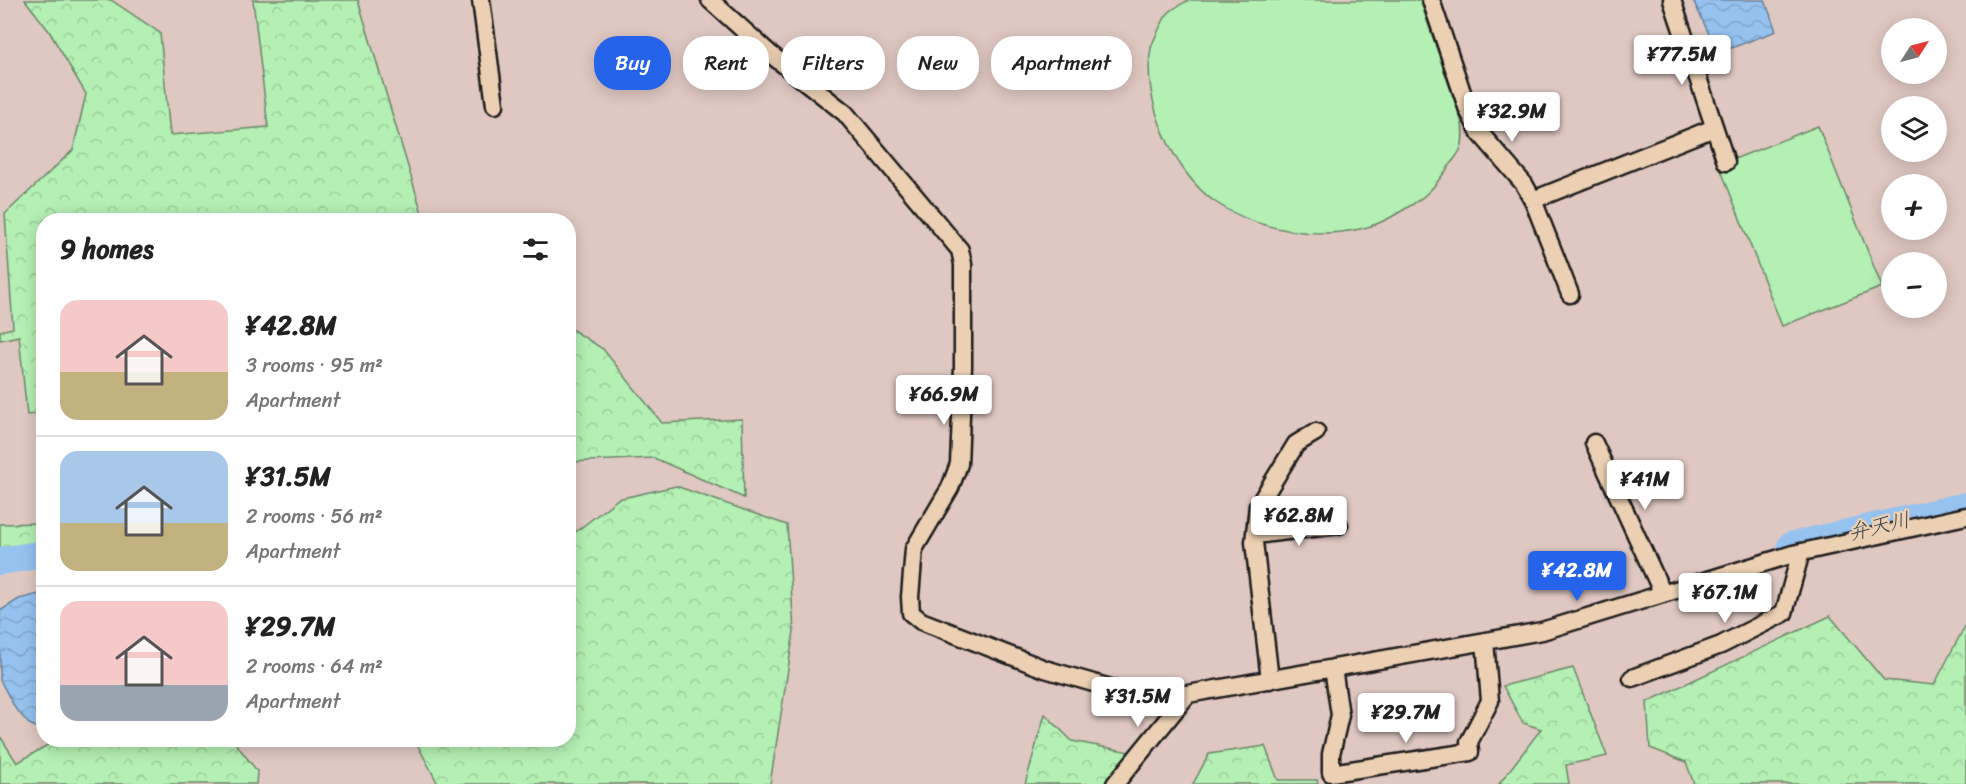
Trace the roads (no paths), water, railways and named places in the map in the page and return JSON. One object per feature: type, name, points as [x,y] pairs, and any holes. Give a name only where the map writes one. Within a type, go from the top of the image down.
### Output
[{"type":"street","points":[[481,0],[495,105]]},
{"type":"street","points":[[710,0],[769,53],[845,113],[960,249],[963,264],[963,367],[959,464],[950,488],[914,549],[910,597],[912,613],[921,621],[1045,669],[1121,691],[1141,694],[1188,694],[1542,631],[1801,552],[1966,516]]},
{"type":"street","points":[[1431,0],[1468,110],[1480,133],[1524,184],[1533,200],[1570,294]]},
{"type":"street","points":[[1672,0],[1726,162]]},
{"type":"street","points":[[1533,200],[1714,128]]},
{"type":"street","points":[[1270,680],[1254,542],[1258,507],[1296,444],[1316,432]]},
{"type":"street","points":[[1594,443],[1664,594]]},
{"type":"street","points":[[1255,535],[1339,525]]},
{"type":"street","points":[[1632,678],[1721,645],[1785,614],[1801,552]]},
{"type":"street","points":[[1333,668],[1340,715],[1331,754],[1331,773],[1470,752],[1469,742],[1490,701],[1485,641]]},
{"type":"street","points":[[1115,784],[1188,694]]},
{"type":"water","points":[[1693,0],[1765,0],[1776,31],[1718,53]]},
{"type":"water","points":[[36,595],[36,727],[29,724],[15,708],[0,680],[0,611],[19,599]]},
{"type":"waterway","name":"弁天川","points":[[1791,546],[1966,506]]},
{"type":"waterway","points":[[0,561],[36,555]]}]
